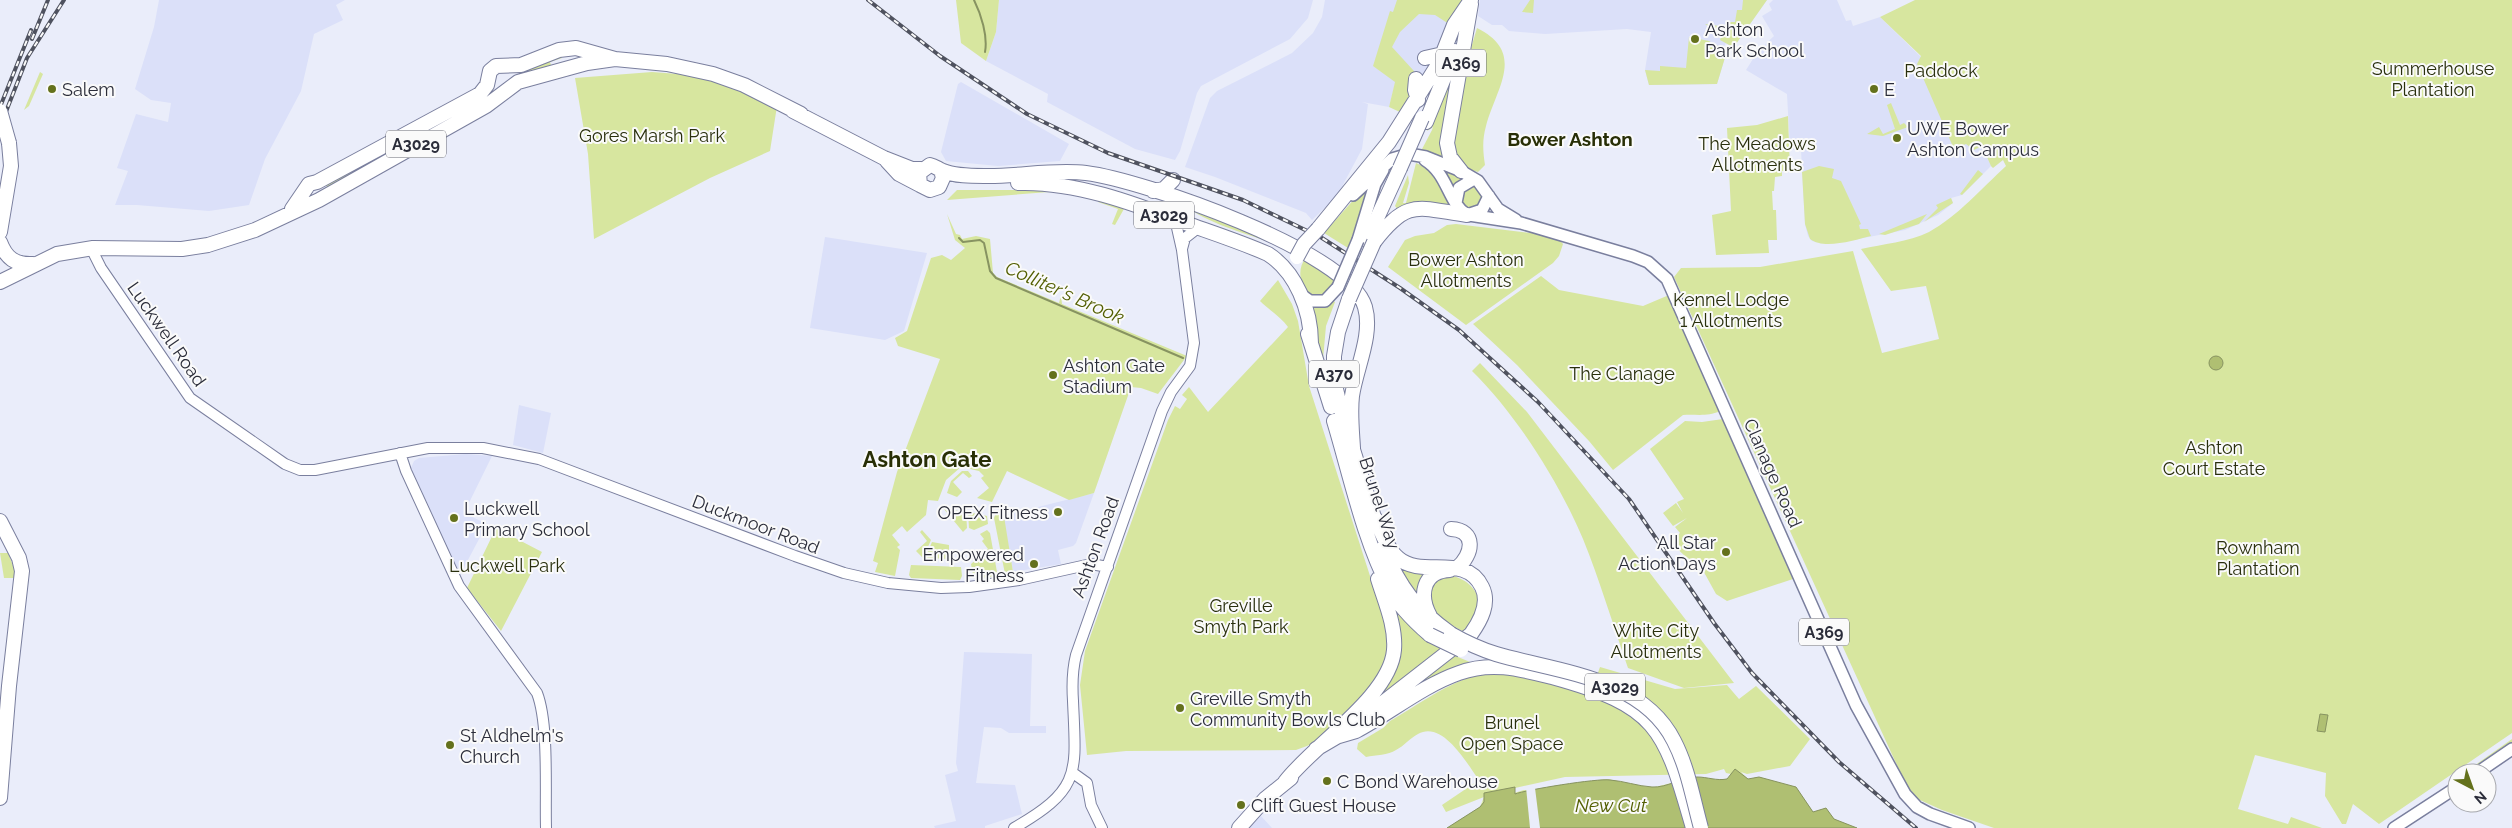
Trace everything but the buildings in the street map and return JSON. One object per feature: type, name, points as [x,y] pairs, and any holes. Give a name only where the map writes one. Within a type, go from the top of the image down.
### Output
[{"type":"highway","name":"Brunel Way","points":[[1471,0],[1452,65],[1399,166],[1343,294],[1330,329],[1327,365],[1330,408],[1370,539],[1390,589],[1403,608],[1470,654],[1504,666],[1601,692],[1640,713],[1660,736],[1669,753],[1677,771],[1692,828]]},
{"type":"highway","name":"A3029","points":[[884,158],[899,174],[930,190],[940,186],[971,183],[1096,183],[1170,209],[1275,251],[1292,254],[1328,218],[1338,203],[1389,142],[1418,100],[1443,54],[1454,25],[1471,0]]},
{"type":"highway","name":"A369","points":[[1468,175],[1450,157],[1447,143],[1471,0]]},
{"type":"highway","name":"A3029","points":[[314,197],[324,188],[318,182],[480,94],[485,89],[489,73],[494,67],[528,63],[564,49],[576,48],[615,58],[668,64],[712,74],[744,85],[884,158],[912,168],[921,169],[930,165],[941,170],[964,175],[1052,183],[1112,198],[1198,227],[1268,254],[1280,263],[1298,288]]},
{"type":"highway","points":[[578,66],[583,61],[582,51]]},
{"type":"highway","points":[[1426,58],[1443,54]]},
{"type":"highway","name":"A3029","points":[[0,282],[57,254],[91,248],[182,249],[208,245],[255,230],[486,106],[509,87],[531,77],[615,58]]},
{"type":"highway","points":[[489,79],[495,88],[509,87],[514,80],[513,74],[506,65]]},
{"type":"highway","points":[[1416,79],[1415,90],[1418,100]]},
{"type":"highway","points":[[0,111],[8,143],[11,166],[0,232]]},
{"type":"highway","points":[[920,185],[918,177],[921,169]]},
{"type":"highway","points":[[940,186],[943,178],[941,170]]},
{"type":"highway","name":"A3029","points":[[1052,183],[1095,174],[1153,191],[1242,223],[1282,240],[1333,270],[1358,292],[1367,314],[1367,332],[1351,406],[1353,448]]},
{"type":"highway","points":[[1153,191],[1164,189],[1172,180]]},
{"type":"highway","points":[[1366,241],[1408,210],[1434,210],[1468,215]]},
{"type":"highway","points":[[0,242],[7,256],[14,261],[24,264],[35,264]]},
{"type":"highway","name":"A3029","points":[[1268,254],[1289,285],[1311,343],[1330,408]]},
{"type":"highway","name":"A3029","points":[[1292,254],[1298,288],[1310,325],[1311,343]]},
{"type":"highway","name":"Brunel Way","points":[[1343,294],[1334,356],[1334,381],[1342,414],[1383,546],[1396,576],[1432,628]]},
{"type":"highway","name":"A3029","points":[[1237,826],[1285,782],[1295,768],[1472,634],[1482,617],[1485,599],[1484,591],[1477,578],[1467,571],[1457,568],[1413,565],[1398,558],[1391,550],[1374,518]]},
{"type":"highway","points":[[0,521],[13,549],[19,598],[0,798]]},
{"type":"highway","points":[[1450,529],[1463,534],[1468,540],[1470,548],[1467,558],[1457,568]]},
{"type":"highway","points":[[1321,749],[1374,693],[1387,673],[1393,656],[1394,637],[1390,615],[1374,567],[1370,539]]},
{"type":"highway","points":[[1432,628],[1423,600],[1424,588],[1432,577],[1441,572],[1452,570],[1477,578]]},
{"type":"highway","name":"A3029","points":[[1432,628],[1451,634],[1494,653],[1614,687],[1648,708],[1674,741],[1684,766],[1701,828]]},
{"type":"highway","name":"A3029","points":[[1338,737],[1356,731],[1459,673],[1481,667],[1504,666]]},
{"type":"main road","points":[[1366,241],[1376,184],[1399,166],[1401,154],[1416,155],[1437,170],[1456,203],[1468,215],[1485,208],[1489,196]]},
{"type":"main road","name":"A369","points":[[1416,155],[1426,156],[1468,175],[1482,185],[1489,196]]},
{"type":"main road","name":"A3029","points":[[1328,218],[1399,166]]},
{"type":"main road","points":[[1456,203],[1460,188],[1468,175]]},
{"type":"main road","name":"Clanage Road","points":[[1489,196],[1501,212],[1520,223]]},
{"type":"main road","name":"Clanage Road","points":[[1468,215],[1520,223],[1642,259],[1667,279],[1856,705],[1905,794],[1917,807],[1930,814],[1968,828]]},
{"type":"main road","points":[[1298,288],[1310,301],[1324,300],[1343,294]]},
{"type":"main road","points":[[2492,763],[2512,749]]},
{"type":"main road","points":[[2394,828],[2447,794]]},
{"type":"street","points":[[1175,219],[1182,250]]},
{"type":"street","points":[[1182,250],[1185,238],[1198,227]]},
{"type":"street","name":"Luckwell Road","points":[[91,248],[101,268],[190,398],[285,464],[298,470],[309,471],[400,453]]},
{"type":"street","name":"Ashton Road","points":[[1072,773],[1075,749],[1072,688],[1074,662],[1162,411],[1171,392],[1190,366],[1194,344],[1182,250]]},
{"type":"street","name":"Duckmoor Road","points":[[400,453],[428,448],[464,447],[500,450],[527,456],[802,559],[844,573],[888,583],[941,588],[969,587],[1025,578],[1091,564],[1108,567]]},
{"type":"street","points":[[400,453],[410,480],[459,586],[537,693],[541,702],[546,828]]},
{"type":"street","points":[[1014,828],[1058,796],[1066,786],[1072,773],[1086,783],[1091,805],[1102,828]]},
{"type":"shaded area","points":[[159,0],[345,0],[336,5],[343,20],[314,34],[301,91],[265,159],[249,205],[209,211],[115,205],[128,171],[117,168],[136,114],[168,122],[171,103],[151,100],[135,89],[154,27]]},
{"type":"shaded area","points":[[999,0],[1313,0],[1308,18],[1290,39],[1201,86],[1197,93],[1180,151],[1175,160],[1135,149],[1047,102],[1048,94],[986,61],[996,32]]},
{"type":"shaded area","points":[[1325,0],[1408,0],[1451,19],[1424,82],[1398,73],[1389,107],[1362,102],[1368,104],[1362,149],[1337,196],[1312,220],[1306,213],[1185,167],[1210,98],[1217,91],[1292,53],[1313,33],[1322,17]]},
{"type":"shaded area","name":"Ashton Park School","points":[[1480,0],[1767,0],[1735,45],[1731,46],[1726,43],[1723,48],[1727,51],[1717,84],[1649,85],[1645,70],[1651,32],[1627,29],[1545,34],[1509,31],[1502,25],[1492,25],[1478,16]]},
{"type":"shaded area","name":"UWE Bower Ashton Campus","points":[[1773,0],[1837,0],[1846,21],[1851,20],[1853,26],[1880,17],[1921,57],[1939,46],[1993,168],[1991,166],[1962,195],[1951,198],[1953,203],[1938,215],[1905,230],[1853,240],[1821,243],[1812,241],[1808,236],[1805,224],[1801,150],[1790,150],[1787,94],[1746,70],[1758,51],[1774,36],[1762,16],[1772,10],[1769,4]]},
{"type":"shaded area","points":[[961,82],[1069,144],[1060,161],[998,166],[946,161],[941,152],[958,84]]},
{"type":"shaded area","points":[[825,237],[927,253],[904,331],[885,340],[810,328]]},
{"type":"shaded area","points":[[519,405],[551,413],[543,453],[513,445]]},
{"type":"shaded area","name":"Luckwell Primary School","points":[[466,454],[492,456],[464,513],[487,524],[460,575],[411,468],[414,461],[419,458]]},
{"type":"shaded area","points":[[1094,493],[1076,543],[1073,546],[1058,550],[1061,564],[1013,572],[1002,516]]},
{"type":"shaded area","points":[[964,652],[1032,654],[1030,726],[1046,726],[1046,733],[1009,733],[1001,728],[984,727],[976,783],[1015,785],[1022,814],[985,826],[985,828],[935,828],[934,826],[956,821],[945,775],[958,771],[956,763]]},
{"type":"shaded area","points":[[1261,816],[1272,828],[1248,828]]},
{"type":"green space","points":[[956,0],[999,0],[996,32],[986,61],[961,43]]},
{"type":"green space","points":[[1397,0],[1467,0],[1449,24],[1435,15],[1419,14],[1400,32],[1392,47],[1424,82],[1402,113],[1389,107],[1395,82],[1373,66],[1390,11],[1393,12]]},
{"type":"green space","points":[[1530,0],[1534,0],[1533,13],[1522,12]]},
{"type":"green space","points":[[1743,0],[1767,0],[1736,44],[1731,46],[1720,40],[1722,35],[1705,24],[1726,27],[1727,22],[1735,22],[1737,10],[1742,10]]},
{"type":"green space","name":"Ashton Court Estate","points":[[1915,0],[2512,0],[2512,733],[2468,763],[2447,763],[2447,777],[2379,824],[2353,804],[2346,824],[2342,824],[2325,796],[2326,773],[2255,755],[2238,809],[2288,824],[2291,817],[2322,828],[1994,828],[1942,810],[1911,796],[1674,277],[1681,268],[1760,267],[1853,251],[1882,353],[1939,339],[1926,286],[1891,291],[1861,249],[1904,240],[1929,232],[1960,210],[2006,166],[2003,160],[1993,168],[1982,146],[1974,150],[1966,144],[1954,149],[1917,64],[1921,56],[1880,17]]},
{"type":"green space","points":[[1477,28],[1492,38],[1501,49],[1504,60],[1501,85],[1485,131],[1483,146],[1485,165],[1478,172],[1467,169],[1452,150],[1460,85]]},
{"type":"green space","points":[[1689,37],[1709,41],[1727,51],[1717,84],[1649,85],[1645,70],[1660,71],[1660,66],[1686,68]]},
{"type":"green space","points":[[561,53],[562,58],[550,62],[552,68],[520,76],[519,70]]},
{"type":"green space","points":[[1457,62],[1449,162],[1421,151],[1432,130],[1433,127],[1427,131]]},
{"type":"green space","points":[[40,72],[43,74],[29,106],[24,110]]},
{"type":"green space","name":"Gores Marsh Park","points":[[652,72],[691,75],[725,84],[777,106],[770,151],[710,178],[594,239],[588,154],[575,78]]},
{"type":"green space","points":[[1891,103],[1900,125],[1904,123],[1908,127],[1883,136],[1867,134],[1879,127],[1883,134],[1895,129],[1887,105]]},
{"type":"green space","points":[[454,113],[457,119],[328,189],[325,183],[342,176]]},
{"type":"green space","name":"The Meadows Allotments","points":[[1788,116],[1790,171],[1782,171],[1782,176],[1775,177],[1774,191],[1772,191],[1773,210],[1776,210],[1777,240],[1768,240],[1769,253],[1716,255],[1712,215],[1731,211],[1727,128],[1757,125]]},
{"type":"green space","points":[[1416,163],[1434,176],[1453,209],[1399,211],[1395,206],[1408,175],[1409,183],[1403,203],[1406,203]]},
{"type":"green space","points":[[1819,166],[1834,169],[1832,178],[1841,181],[1861,224],[1859,225],[1860,229],[1868,229],[1871,236],[1831,244],[1823,244],[1810,239],[1805,224],[1802,172]]},
{"type":"green space","points":[[1441,167],[1464,178],[1454,192]]},
{"type":"green space","points":[[1978,170],[1983,174],[1962,195],[1960,194]]},
{"type":"green space","points":[[1475,185],[1483,191],[1481,207],[1468,209],[1461,201],[1462,191]]},
{"type":"green space","points":[[1365,187],[1368,187],[1368,191],[1348,248],[1324,233]]},
{"type":"green space","points":[[957,190],[1044,190],[1049,192],[947,200]]},
{"type":"green space","points":[[1951,198],[1953,203],[1924,222],[1938,208],[1936,205]]},
{"type":"green space","points":[[1099,199],[1125,207],[1115,225],[1112,224],[1118,209],[1098,202]]},
{"type":"green space","points":[[1184,205],[1277,245],[1204,218]]},
{"type":"green space","name":"Ashton Gate Stadium","points":[[947,214],[956,234],[960,235],[962,239],[976,236],[990,239],[993,273],[997,277],[1059,303],[1061,295],[1062,304],[1187,356],[1158,394],[1141,388],[1131,387],[1094,493],[1069,500],[1007,471],[992,502],[977,498],[989,488],[981,478],[984,476],[979,471],[961,467],[946,480],[938,501],[928,500],[926,515],[907,532],[902,526],[892,535],[900,545],[897,547],[900,550],[895,576],[875,572],[878,563],[873,561],[897,472],[940,359],[898,346],[895,338],[907,331],[931,258],[942,255],[951,260],[965,248],[955,240]]},
{"type":"green space","points":[[1927,214],[1919,224],[1885,235],[1879,234]]},
{"type":"green space","name":"Bower Ashton Allotments","points":[[1456,224],[1556,236],[1563,244],[1559,256],[1553,263],[1466,325],[1388,267],[1405,240],[1415,236],[1434,233],[1447,225]]},
{"type":"green space","points":[[1306,258],[1336,277],[1327,294],[1321,297],[1314,296],[1305,288],[1302,282],[1300,276],[1302,263]]},
{"type":"green space","name":"The Clanage","points":[[1541,276],[1559,290],[1643,306],[1669,295],[1720,411],[1706,415],[1683,415],[1613,470],[1589,441],[1517,365],[1473,324]]},
{"type":"green space","name":"Greville Smyth Park","points":[[1278,280],[1292,304],[1298,321],[1309,386],[1380,607],[1389,640],[1386,660],[1375,682],[1315,743],[1296,750],[1126,751],[1087,755],[1080,685],[1085,651],[1168,420],[1175,406],[1180,409],[1187,399],[1182,395],[1189,387],[1208,412],[1288,327],[1260,301]]},
{"type":"green space","points":[[1332,300],[1335,302],[1326,326],[1322,370],[1306,302]]},
{"type":"green space","name":"White City Allotments","points":[[1480,363],[1527,412],[1734,683],[1684,688],[1628,668],[1595,571],[1573,517],[1549,472],[1520,428],[1505,407],[1472,371]]},
{"type":"green space","points":[[1723,419],[1793,579],[1727,601],[1716,594],[1700,565],[1686,557],[1670,542],[1680,533],[1675,527],[1687,518],[1673,526],[1663,513],[1676,503],[1683,513],[1677,502],[1684,499],[1650,449],[1685,421],[1702,422]]},
{"type":"green space","points":[[962,471],[968,471],[972,476],[969,478],[963,473],[953,482],[962,492],[957,497],[947,493],[951,481]]},
{"type":"green space","points":[[944,509],[966,512],[967,528],[963,532]]},
{"type":"green space","points":[[1003,510],[1013,572],[1005,574],[994,518],[996,513]]},
{"type":"green space","points":[[968,512],[987,516],[988,524],[974,530],[969,528]]},
{"type":"green space","name":"Luckwell Park","points":[[496,528],[542,552],[501,631],[467,588]]},
{"type":"green space","points":[[922,530],[931,540],[923,558],[916,551],[927,541],[920,532]]},
{"type":"green space","points":[[987,530],[990,533],[997,572],[995,576],[977,579],[973,575],[971,564],[988,549],[982,541],[984,539],[980,534]]},
{"type":"green space","points":[[932,542],[949,545],[949,559],[925,558]]},
{"type":"green space","points":[[0,553],[8,553],[14,568],[15,578],[4,578]]},
{"type":"green space","points":[[1393,559],[1437,571],[1419,599]]},
{"type":"green space","points":[[911,565],[961,567],[962,576],[960,580],[911,578],[909,575]]},
{"type":"green space","points":[[1453,576],[1469,584],[1477,594],[1478,612],[1466,633],[1438,618],[1431,610],[1430,589],[1438,579]]},
{"type":"green space","points":[[1388,598],[1441,650],[1371,706],[1387,682]]},
{"type":"green space","points":[[1453,655],[1475,664],[1377,715]]},
{"type":"green space","name":"Brunel Open Space","points":[[1600,667],[1675,689],[1727,685],[1739,699],[1756,686],[1810,739],[1790,766],[1747,774],[1741,772],[1748,779],[1759,777],[1796,787],[1813,812],[1826,808],[1834,819],[1857,828],[1770,828],[1736,781],[1501,803],[1447,828],[1480,807],[1484,797],[1446,812],[1442,805],[1479,780],[1461,755],[1445,738],[1427,731],[1418,734],[1393,752],[1386,754],[1366,757],[1357,749],[1358,743],[1383,728],[1390,721],[1455,683],[1478,675],[1491,673],[1520,676],[1590,695]],"holes":[[[1724,769],[1726,773],[1731,774],[1730,778],[1716,781],[1696,777],[1655,787],[1633,786],[1609,779],[1524,790],[1514,793],[1515,788],[1565,777],[1706,774]]]},
{"type":"green space","points":[[2512,739],[2512,746],[2487,763],[2478,763]]},
{"type":"water","points":[[2216,356],[2221,358],[2223,363],[2221,368],[2216,370],[2211,368],[2209,363],[2211,358]]},
{"type":"water","points":[[2320,714],[2328,715],[2325,732],[2317,731]]},
{"type":"water","name":"New Cut","points":[[1735,769],[1748,779],[1759,777],[1796,787],[1813,812],[1826,808],[1834,819],[1857,828],[1447,828],[1480,807],[1484,802],[1484,793],[1515,787],[1515,794],[1562,785],[1603,780],[1658,787],[1691,777],[1727,779]]},
{"type":"pier","points":[[1526,787],[1535,788],[1540,828],[1530,828]]},
{"type":"waterway","name":"Colliter's Brook","points":[[974,0],[986,39],[985,52]]},
{"type":"waterway","name":"Colliter's Brook","points":[[959,238],[963,242],[980,240],[984,243],[990,271],[996,278],[1183,358]]},
{"type":"railway","points":[[32,39],[48,0]]},
{"type":"railway","points":[[0,127],[27,58],[64,0]]},
{"type":"railway","points":[[868,0],[940,56],[1027,114],[1108,153],[1243,200],[1322,238],[1400,288],[1459,330],[1538,402],[1629,499],[1714,623],[1752,673],[1839,762],[1916,828]]},
{"type":"railway","points":[[0,107],[31,30]]},
{"type":"place","name":"Ashton Park School","points":[[1695,39]]},
{"type":"place","name":"Salem","points":[[52,89]]},
{"type":"place","name":"E","points":[[1874,89]]},
{"type":"place","name":"UWE Bower Ashton Campus","points":[[1897,138]]},
{"type":"place","name":"Ashton Gate Stadium","points":[[1053,375]]},
{"type":"place","name":"OPEX Fitness","points":[[1058,512]]},
{"type":"place","name":"Luckwell Primary School","points":[[454,518]]},
{"type":"place","name":"All Star Action Days","points":[[1726,552]]},
{"type":"place","name":"Empowered Fitness","points":[[1034,564]]},
{"type":"place","name":"Greville Smyth Community Bowls Club","points":[[1180,708]]},
{"type":"place","name":"St Aldhelm's Church","points":[[450,745]]},
{"type":"place","name":"C Bond Warehouse","points":[[1327,781]]},
{"type":"place","name":"Clift Guest House","points":[[1241,805]]},
{"type":"district","name":"Bower Ashton","points":[[1570,139]]},
{"type":"district","name":"Ashton Gate","points":[[927,459]]},
{"type":"park label","name":"Paddock","points":[[1941,70]]},
{"type":"park label","name":"Summerhouse Plantation","points":[[2433,78]]},
{"type":"park label","name":"Kennel Lodge 1 Allotments","points":[[1731,309]]},
{"type":"park label","name":"Rownham Plantation","points":[[2258,557]]}]
